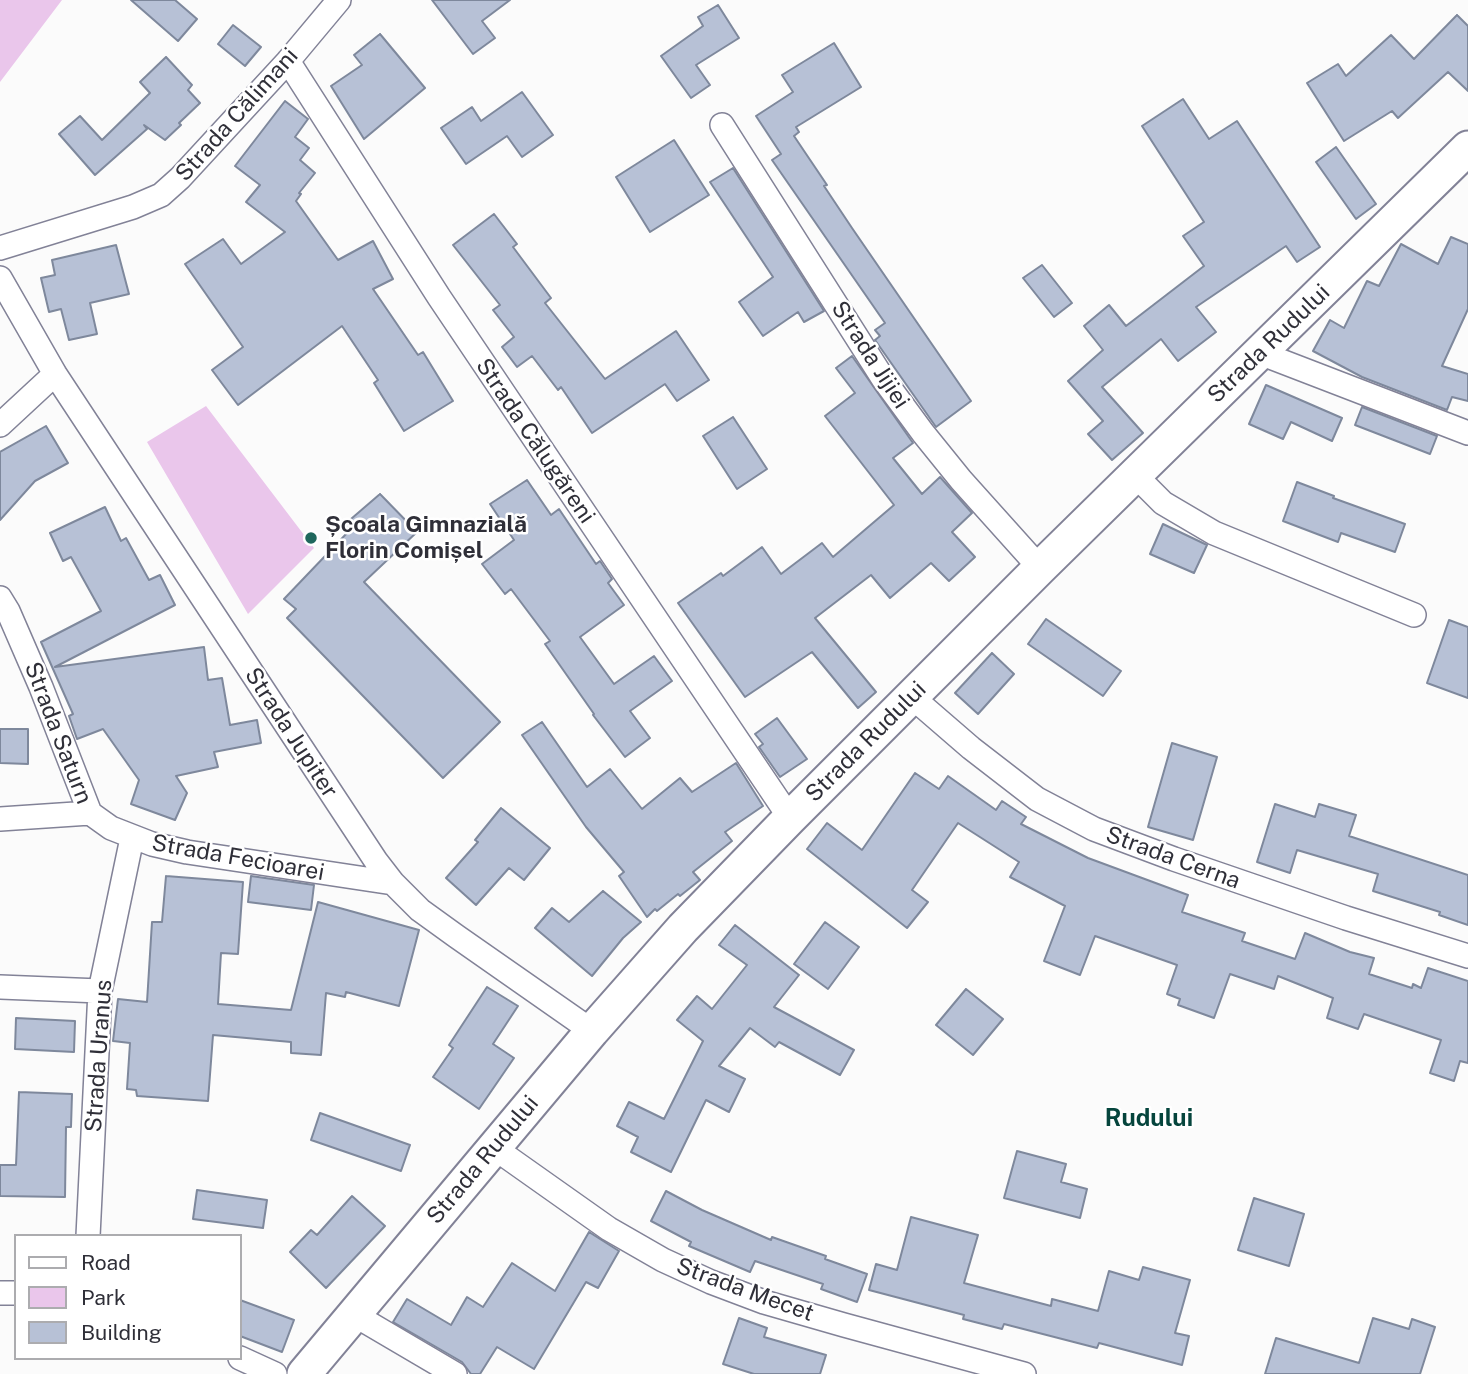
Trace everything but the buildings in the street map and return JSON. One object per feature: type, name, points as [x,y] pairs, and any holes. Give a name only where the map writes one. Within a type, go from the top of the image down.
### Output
[{"type":"main road","name":"Strada Rudului","points":[[304,1374],[493,1147],[683,928],[1040,568],[1468,148]]},
{"type":"street","name":"Strada Călimani","points":[[0,248],[133,207],[161,195],[288,61],[339,0]]},
{"type":"street","name":"Strada Călugăreni","points":[[288,61],[439,297],[790,818]]},
{"type":"street","name":"Strada Jijiei","points":[[722,125],[884,380],[922,433],[1040,568]]},
{"type":"street","name":"Strada Jupiter","points":[[0,278],[55,374],[376,862],[420,910],[592,1031]]},
{"type":"street","points":[[1260,353],[1468,433]]},
{"type":"street","points":[[0,425],[55,374]]},
{"type":"street","points":[[1135,475],[1163,503],[1214,533],[1414,615]]},
{"type":"street","name":"Strada Saturn","points":[[0,819],[90,813],[3,607]]},
{"type":"street","name":"Strada Cerna","points":[[912,697],[971,748],[1037,799],[1094,829],[1346,918],[1468,956]]},
{"type":"street","name":"Strada Fecioarei","points":[[90,813],[111,828],[132,838],[187,852],[393,883]]},
{"type":"street","name":"Strada Uranus","points":[[88,1234],[100,991],[132,838]]},
{"type":"street","points":[[0,987],[100,991]]},
{"type":"street","name":"Strada Mecet","points":[[493,1147],[609,1229],[663,1260],[711,1282],[791,1310],[1024,1374]]},
{"type":"street","points":[[353,1314],[455,1374]]},
{"type":"street","points":[[242,1359],[275,1374]]},
{"type":"green space","points":[[0,0],[62,0],[0,82]]},
{"type":"green space","points":[[206,406],[314,548],[248,614],[147,442]]},
{"type":"place","name":"Școala Gimnazială Florin Comișel","points":[[311,538]]},
{"type":"district","name":"Rudului","points":[[1149,1119]]}]
